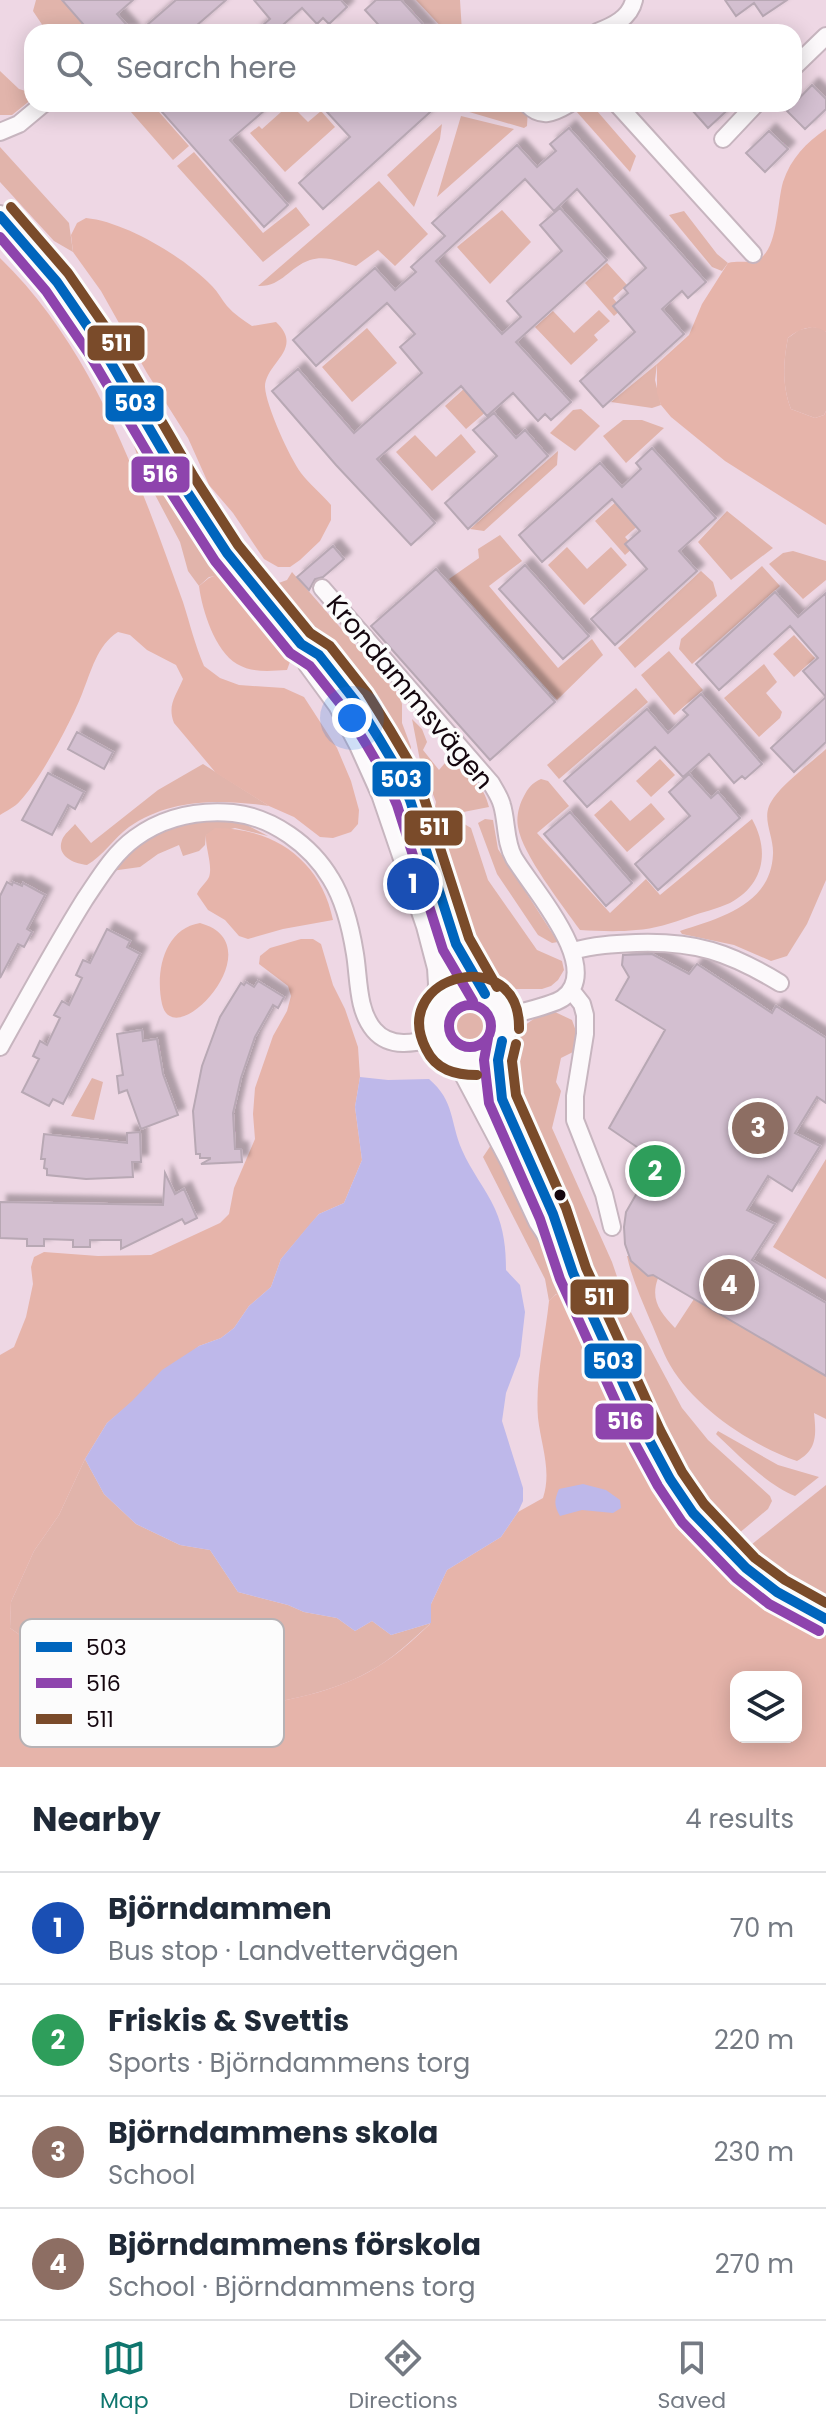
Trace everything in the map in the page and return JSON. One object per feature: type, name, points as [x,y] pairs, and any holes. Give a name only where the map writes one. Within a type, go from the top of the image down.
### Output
[{"type":"street","points":[[611,24],[624,17],[634,0]]},
{"type":"street","points":[[802,59],[826,36]]},
{"type":"street","points":[[0,132],[19,124],[33,112]]},
{"type":"street","points":[[624,112],[753,254]]},
{"type":"street","points":[[723,139],[748,112]]},
{"type":"street","points":[[0,216],[57,282],[101,346],[182,484],[227,553],[301,644],[309,664],[339,705],[382,794],[432,942],[439,984],[434,1024],[436,1038],[446,1052],[457,1059],[472,1061],[492,1054],[502,1041]]},
{"type":"street","name":"Krondammsvägen","points":[[322,588],[491,783],[501,801],[512,856],[559,924],[573,951]]},
{"type":"street","points":[[301,644],[319,655],[356,702],[396,767],[410,800],[456,944],[485,994]]},
{"type":"street","points":[[0,1047],[72,919],[115,856],[151,828],[200,812],[244,814],[266,822],[305,848],[332,880],[341,901],[355,952],[362,1005],[371,1027],[388,1040],[400,1043],[436,1038]]},
{"type":"street","points":[[504,1017],[561,1000],[571,990],[575,967],[573,951],[604,945],[655,942],[698,946],[733,957],[780,983]]},
{"type":"street","points":[[437,1011],[458,992],[474,990],[497,1003],[504,1017],[498,1079],[502,1099],[553,1214],[573,1273],[647,1436],[670,1479],[693,1513],[746,1568],[777,1592],[826,1619]]},
{"type":"street","points":[[571,990],[582,1004],[585,1015],[575,1120],[604,1194],[612,1227]]},
{"type":"street","points":[[457,1059],[539,1221],[573,1273]]},
{"type":"shaded area","points":[[36,0],[62,0],[82,24],[42,24],[33,11]]},
{"type":"shaded area","points":[[416,0],[460,0],[462,24],[438,24]]},
{"type":"shaded area","points":[[0,71],[24,91],[24,105],[12,115],[0,115]]},
{"type":"shaded area","points":[[131,112],[159,112],[189,146],[173,160]]},
{"type":"shaded area","points":[[281,112],[298,112],[308,122],[322,112],[335,127],[285,172],[250,133],[259,126],[262,129]]},
{"type":"shaded area","points":[[469,112],[528,112],[527,126],[524,128]]},
{"type":"shaded area","points":[[577,112],[598,112],[636,156],[630,172]]},
{"type":"shaded area","points":[[461,116],[514,129],[437,197]]},
{"type":"shaded area","points":[[442,124],[440,139],[414,207],[387,175]]},
{"type":"shaded area","points":[[826,129],[826,332],[806,328],[788,338],[784,374],[791,409],[815,418],[826,411],[826,525],[725,461],[671,417],[661,405],[657,393],[657,364],[689,335],[702,304],[728,263],[755,260],[765,254],[773,236],[786,173],[800,152]]},
{"type":"shaded area","points":[[0,147],[69,223],[73,252],[54,241],[0,182]]},
{"type":"shaded area","points":[[194,152],[263,233],[296,207],[310,225],[263,262],[177,166]]},
{"type":"shaded area","points":[[379,181],[428,234],[395,266],[378,250],[356,266],[322,258],[303,263],[273,283],[258,286]]},
{"type":"shaded area","points":[[502,210],[531,242],[490,284],[457,247]]},
{"type":"shaded area","points":[[684,211],[717,254],[728,263],[722,271],[712,267],[669,215]]},
{"type":"shaded area","points":[[86,218],[119,226],[154,243],[200,275],[230,309],[252,326],[276,322],[284,332],[287,340],[285,348],[267,378],[266,396],[296,466],[331,505],[331,520],[320,541],[290,567],[278,567],[264,559],[233,513],[209,485],[188,438],[101,291],[73,252],[71,235],[77,223]]},
{"type":"shaded area","points":[[0,258],[33,294],[62,334],[111,419],[149,510],[204,666],[220,678],[239,685],[284,688],[304,697],[337,748],[351,781],[359,810],[358,824],[351,832],[333,838],[320,837],[294,817],[269,806],[216,773],[174,723],[172,706],[183,679],[176,665],[147,650],[130,635],[118,632],[100,652],[70,720],[37,779],[18,803],[0,815]]},
{"type":"shaded area","points":[[607,263],[627,285],[613,298],[622,309],[614,316],[585,283]]},
{"type":"shaded area","points":[[599,310],[610,321],[594,335],[598,340],[571,365],[535,327],[553,311],[574,333]]},
{"type":"shaded area","points":[[367,328],[397,363],[352,402],[322,367]]},
{"type":"shaded area","points":[[822,328],[826,332],[826,411],[815,418],[791,409],[784,374],[788,338],[799,330]]},
{"type":"shaded area","points":[[657,364],[655,380],[661,405],[652,408],[611,402]]},
{"type":"shaded area","points":[[466,387],[488,410],[466,429],[445,406]]},
{"type":"shaded area","points":[[118,399],[128,409],[229,574],[209,577],[199,586],[188,571],[180,542],[143,472]]},
{"type":"shaded area","points":[[581,409],[600,426],[575,451],[550,433],[573,410]]},
{"type":"shaded area","points":[[623,420],[642,420],[664,428],[626,463],[603,436]]},
{"type":"shaded area","points":[[461,434],[476,452],[432,491],[396,452],[415,435],[436,457]]},
{"type":"shaded area","points":[[558,451],[557,465],[484,531],[470,529]]},
{"type":"shaded area","points":[[618,500],[640,524],[625,537],[634,547],[625,555],[595,521]]},
{"type":"shaded area","points":[[727,511],[773,548],[731,580],[698,542]]},
{"type":"shaded area","points":[[500,535],[522,561],[489,586],[558,668],[592,639],[603,655],[557,700],[449,579],[479,558],[478,549]]},
{"type":"shaded area","points":[[567,547],[587,569],[611,547],[627,565],[584,605],[548,565]]},
{"type":"shaded area","points":[[793,551],[826,561],[826,580],[803,599],[769,564],[783,553]]},
{"type":"shaded area","points":[[762,566],[780,586],[692,664],[679,649],[681,639]]},
{"type":"shaded area","points":[[701,571],[713,582],[717,596],[635,668],[618,648]]},
{"type":"shaded area","points":[[292,572],[399,695],[402,723],[411,747],[411,778],[373,709],[273,585],[287,580]]},
{"type":"shaded area","points":[[219,574],[229,574],[239,580],[280,637],[291,659],[287,670],[249,669],[237,664],[222,650],[207,618],[199,586]]},
{"type":"shaded area","points":[[794,635],[815,658],[794,677],[773,654]]},
{"type":"shaded area","points":[[669,651],[703,690],[674,715],[641,675]]},
{"type":"shaded area","points":[[764,664],[777,682],[766,693],[782,712],[780,718],[759,737],[724,698]]},
{"type":"shaded area","points":[[636,688],[648,702],[559,779],[547,765]]},
{"type":"shaded area","points":[[412,719],[422,729],[427,742],[423,750],[439,770],[451,756],[453,764],[480,787],[489,807],[439,815],[426,776],[423,776]]},
{"type":"shaded area","points":[[826,749],[826,880],[807,924],[787,956],[771,961],[734,945],[682,934],[680,931],[741,907],[763,886],[773,854],[767,818],[769,806],[787,783]]},
{"type":"shaded area","points":[[660,759],[675,775],[651,797],[636,781]]},
{"type":"shaded area","points":[[203,764],[269,806],[215,802],[162,810],[129,827],[87,865],[64,855],[62,840],[75,824],[91,843],[158,790]]},
{"type":"shaded area","points":[[541,779],[548,781],[569,806],[537,833],[610,913],[646,879],[660,895],[752,819],[761,843],[757,877],[741,896],[730,903],[670,923],[629,931],[580,930],[535,865],[518,827],[522,800],[531,786]]},
{"type":"shaded area","points":[[611,800],[630,821],[651,803],[665,819],[627,852],[594,815]]},
{"type":"shaded area","points":[[223,819],[239,821],[268,836],[235,828],[206,835],[205,845],[199,851],[183,856],[179,845],[158,854],[140,867],[111,871],[130,848],[171,825]]},
{"type":"shaded area","points":[[485,819],[493,820],[498,849],[558,942],[552,943],[538,935],[497,874],[478,823]]},
{"type":"shaded area","points":[[461,822],[471,828],[488,880],[537,950],[562,961],[564,970],[551,986],[507,989],[495,982],[474,954],[456,913],[447,865],[435,830]]},
{"type":"shaded area","points":[[215,828],[257,834],[292,852],[318,880],[333,920],[248,939],[239,936],[225,920],[208,910],[197,894],[209,877],[206,835]]},
{"type":"shaded area","points":[[200,923],[221,935],[228,952],[225,972],[200,1007],[184,1016],[170,1016],[162,1004],[161,966],[170,943],[178,934]]},
{"type":"shaded area","points":[[301,939],[313,939],[321,944],[333,985],[358,1047],[360,1077],[355,1107],[362,1160],[344,1203],[319,1214],[281,1259],[271,1287],[249,1306],[234,1328],[221,1338],[199,1346],[107,1423],[85,1459],[59,1515],[34,1551],[11,1602],[10,1628],[20,1635],[20,1747],[284,1747],[284,1701],[340,1685],[375,1668],[402,1649],[430,1624],[431,1604],[447,1570],[501,1537],[518,1512],[543,1498],[546,1468],[538,1418],[539,1374],[549,1301],[565,1292],[620,1407],[643,1464],[668,1509],[703,1555],[748,1592],[801,1625],[826,1634],[826,1767],[0,1767],[0,1355],[14,1347],[26,1317],[33,1284],[31,1267],[34,1257],[44,1252],[98,1256],[151,1255],[220,1223],[229,1214],[234,1188],[255,1139],[255,1088],[291,996],[288,986],[259,964],[260,956],[270,948]]},
{"type":"shaded area","points":[[468,1003],[485,1010],[492,1027],[485,1044],[468,1051],[451,1044],[444,1027],[451,1010]]},
{"type":"shaded area","points":[[547,1012],[555,1012],[572,1020],[577,1034],[577,1050],[561,1058],[556,1082],[561,1091],[552,1128],[612,1262],[626,1303],[682,1408],[708,1440],[772,1501],[768,1509],[738,1534],[700,1490],[668,1440],[508,1090],[506,1064],[511,1043],[525,1026]]},
{"type":"shaded area","points":[[360,1077],[429,1079],[437,1087],[451,1113],[462,1150],[498,1217],[504,1239],[506,1270],[520,1285],[525,1312],[520,1356],[506,1393],[502,1421],[523,1488],[523,1501],[501,1537],[447,1570],[431,1604],[431,1623],[391,1635],[372,1621],[355,1631],[337,1618],[304,1612],[238,1592],[210,1550],[180,1545],[136,1524],[104,1494],[85,1459],[107,1423],[162,1370],[234,1328],[249,1306],[271,1287],[281,1259],[310,1224],[319,1214],[344,1203],[362,1160],[355,1107]]},
{"type":"shaded area","points":[[92,1078],[103,1082],[94,1120],[71,1116]]},
{"type":"shaded area","points":[[495,1139],[568,1293],[556,1294],[549,1301],[545,1279],[483,1157]]},
{"type":"shaded area","points":[[826,1159],[826,1279],[773,1247]]},
{"type":"shaded area","points":[[627,1256],[633,1256],[658,1278],[655,1293],[658,1305],[675,1328],[694,1299],[826,1375],[826,1419],[814,1413],[814,1440],[804,1457],[797,1461],[761,1445],[726,1423],[694,1396],[664,1354]]},
{"type":"shaded area","points":[[718,1431],[778,1465],[819,1477],[795,1496],[754,1469],[716,1434]]},
{"type":"shaded area","points":[[85,1459],[104,1494],[136,1524],[180,1545],[210,1550],[238,1592],[304,1612],[337,1618],[355,1631],[372,1621],[391,1635],[431,1623],[393,1656],[359,1677],[284,1701],[284,1619],[20,1619],[20,1635],[10,1628],[11,1602],[34,1551],[59,1515]]},
{"type":"shaded area","points":[[583,1484],[606,1490],[620,1500],[621,1508],[613,1513],[582,1510],[560,1516],[555,1503],[559,1489]]},
{"type":"shaded area","points":[[826,1485],[826,1601],[746,1549]]},
{"type":"building","points":[[62,0],[133,0],[117,14],[126,24],[83,24]]},
{"type":"building","points":[[176,0],[226,0],[198,24],[148,24]]},
{"type":"building","points":[[254,0],[341,0],[347,7],[329,24],[323,18],[317,24],[302,8],[284,24],[264,24],[270,19]]},
{"type":"building","points":[[376,0],[401,0],[423,24],[378,24],[365,10]]},
{"type":"building","points":[[725,0],[787,0],[763,16],[754,3],[736,16]]},
{"type":"building","points":[[812,85],[826,99],[826,109],[805,129],[788,112],[802,112],[802,95]]},
{"type":"building","points":[[162,112],[263,112],[230,140],[288,205],[264,227]]},
{"type":"building","points":[[327,112],[430,112],[323,209],[299,183],[350,137]]},
{"type":"building","points":[[694,112],[725,112],[708,128]]},
{"type":"building","points":[[569,128],[706,282],[688,298],[682,291],[662,309],[684,334],[603,407],[580,381],[635,332],[613,306],[628,293],[624,288],[646,268],[577,189],[554,211],[525,179],[436,261],[502,334],[521,317],[507,301],[562,251],[540,225],[560,208],[607,260],[516,342],[571,402],[551,420],[545,414],[538,421],[513,393],[487,416],[461,386],[377,459],[435,523],[411,545],[272,391],[298,369],[354,433],[422,373],[400,347],[415,334],[387,303],[316,366],[293,340],[375,268],[395,290],[416,272],[411,267],[445,236],[432,223],[517,145],[537,167],[556,151],[550,144]]},
{"type":"building","points":[[769,131],[788,149],[765,172],[746,153]]},
{"type":"building","points":[[494,413],[516,438],[525,430],[548,456],[468,529],[445,503],[497,456],[473,430]]},
{"type":"building","points":[[652,448],[716,518],[679,551],[697,571],[615,645],[591,619],[647,569],[625,544],[640,531],[612,499],[542,562],[519,535],[600,463],[622,487],[641,469],[636,463]]},
{"type":"building","points":[[333,546],[344,559],[323,577],[315,579],[309,590],[297,577]]},
{"type":"building","points":[[525,565],[589,636],[563,659],[499,589]]},
{"type":"building","points":[[436,569],[555,702],[490,760],[371,626]]},
{"type":"building","points":[[775,592],[798,617],[826,593],[826,697],[803,671],[818,658],[790,626],[719,690],[696,664]]},
{"type":"building","points":[[701,694],[762,764],[745,779],[742,776],[734,783],[709,754],[683,777],[655,747],[587,807],[564,781],[647,709],[668,733],[688,715],[683,710]]},
{"type":"building","points":[[826,697],[826,742],[794,772],[771,748]]},
{"type":"building","points":[[77,732],[113,752],[104,769],[68,749]]},
{"type":"building","points":[[48,773],[84,792],[75,809],[68,805],[52,835],[22,820]]},
{"type":"building","points":[[689,774],[711,798],[718,792],[740,818],[658,890],[635,864],[690,816],[669,792]]},
{"type":"building","points":[[570,812],[632,883],[606,906],[544,834]]},
{"type":"building","points":[[7,882],[22,886],[23,883],[45,895],[27,929],[32,932],[24,947],[18,944],[0,978],[0,896]]},
{"type":"building","points":[[107,929],[130,941],[127,947],[140,954],[63,1104],[53,1099],[49,1106],[22,1092],[39,1059],[33,1056],[40,1041],[47,1045],[60,1018],[54,1015],[62,1001],[69,1005],[82,978],[76,975],[83,960],[90,963]]},
{"type":"building","points":[[652,954],[689,974],[697,964],[772,1013],[776,1006],[826,1038],[826,1103],[817,1097],[795,1133],[820,1146],[792,1191],[768,1176],[747,1210],[775,1224],[752,1260],[826,1303],[826,1376],[653,1275],[648,1276],[631,1261],[625,1244],[626,1212],[656,1160],[609,1128],[665,1030],[616,1000],[629,977],[622,965],[623,955]]},
{"type":"building","points":[[258,981],[284,997],[278,1008],[273,1005],[255,1037],[241,1078],[233,1113],[235,1149],[241,1149],[242,1162],[201,1164],[210,1159],[200,1158],[200,1154],[196,1154],[193,1111],[202,1066],[220,1017],[241,983],[244,985],[246,982],[254,987]]},
{"type":"building","points":[[142,1030],[143,1041],[157,1039],[163,1074],[178,1115],[141,1129],[127,1090],[119,1093],[117,1076],[123,1075],[117,1034]]},
{"type":"building","points":[[140,1132],[141,1162],[132,1162],[133,1177],[86,1179],[47,1175],[45,1159],[41,1159],[44,1134],[127,1143],[127,1133]]},
{"type":"building","points":[[165,1173],[175,1194],[184,1189],[197,1218],[185,1224],[182,1219],[121,1249],[121,1240],[90,1240],[90,1247],[73,1247],[73,1240],[44,1239],[44,1246],[27,1246],[27,1239],[0,1238],[0,1202],[163,1205]]},
{"type":"transit line","name":"511","points":[[11,207],[68,273],[113,338],[194,477],[238,545],[310,633],[330,646],[367,693],[409,762],[423,795],[469,938],[497,987]]},
{"type":"transit line","name":"503","points":[[0,216],[57,282],[101,346],[182,484],[227,553],[301,644],[319,655],[356,702],[378,737],[396,767],[410,800],[456,944],[485,994]]},
{"type":"transit line","name":"516","points":[[0,237],[46,291],[89,354],[215,561],[290,653],[310,666],[345,710],[383,773],[397,805],[443,950],[473,1001]]},
{"type":"transit line","name":"511","points":[[477,1075],[447,1070],[430,1056],[419,1023],[425,1002],[439,987],[459,978],[480,977],[500,985],[514,1002],[519,1029]]},
{"type":"transit line","name":"516","points":[[470,1005],[485,1011],[491,1026],[485,1041],[470,1047],[455,1041],[449,1026],[455,1011],[470,1005]]},
{"type":"transit line","name":"516","points":[[488,1038],[484,1060],[489,1103],[540,1219],[560,1279],[634,1442],[658,1486],[682,1522],[736,1578],[769,1604],[819,1631]]},
{"type":"transit line","name":"503","points":[[502,1041],[498,1060],[502,1099],[553,1214],[573,1273],[647,1436],[670,1479],[693,1513],[746,1568],[777,1592],[826,1619]]},
{"type":"transit line","name":"511","points":[[516,1044],[512,1061],[516,1095],[566,1208],[586,1268],[682,1472],[704,1504],[755,1558],[785,1580],[826,1603]]},
{"type":"place","name":"Björndammen","points":[[413,884]]},
{"type":"place","name":"Björndammens skola","points":[[758,1128]]},
{"type":"place","name":"Friskis & Svettis","points":[[655,1171]]},
{"type":"place","name":"Björndammens förskola","points":[[729,1285]]}]
